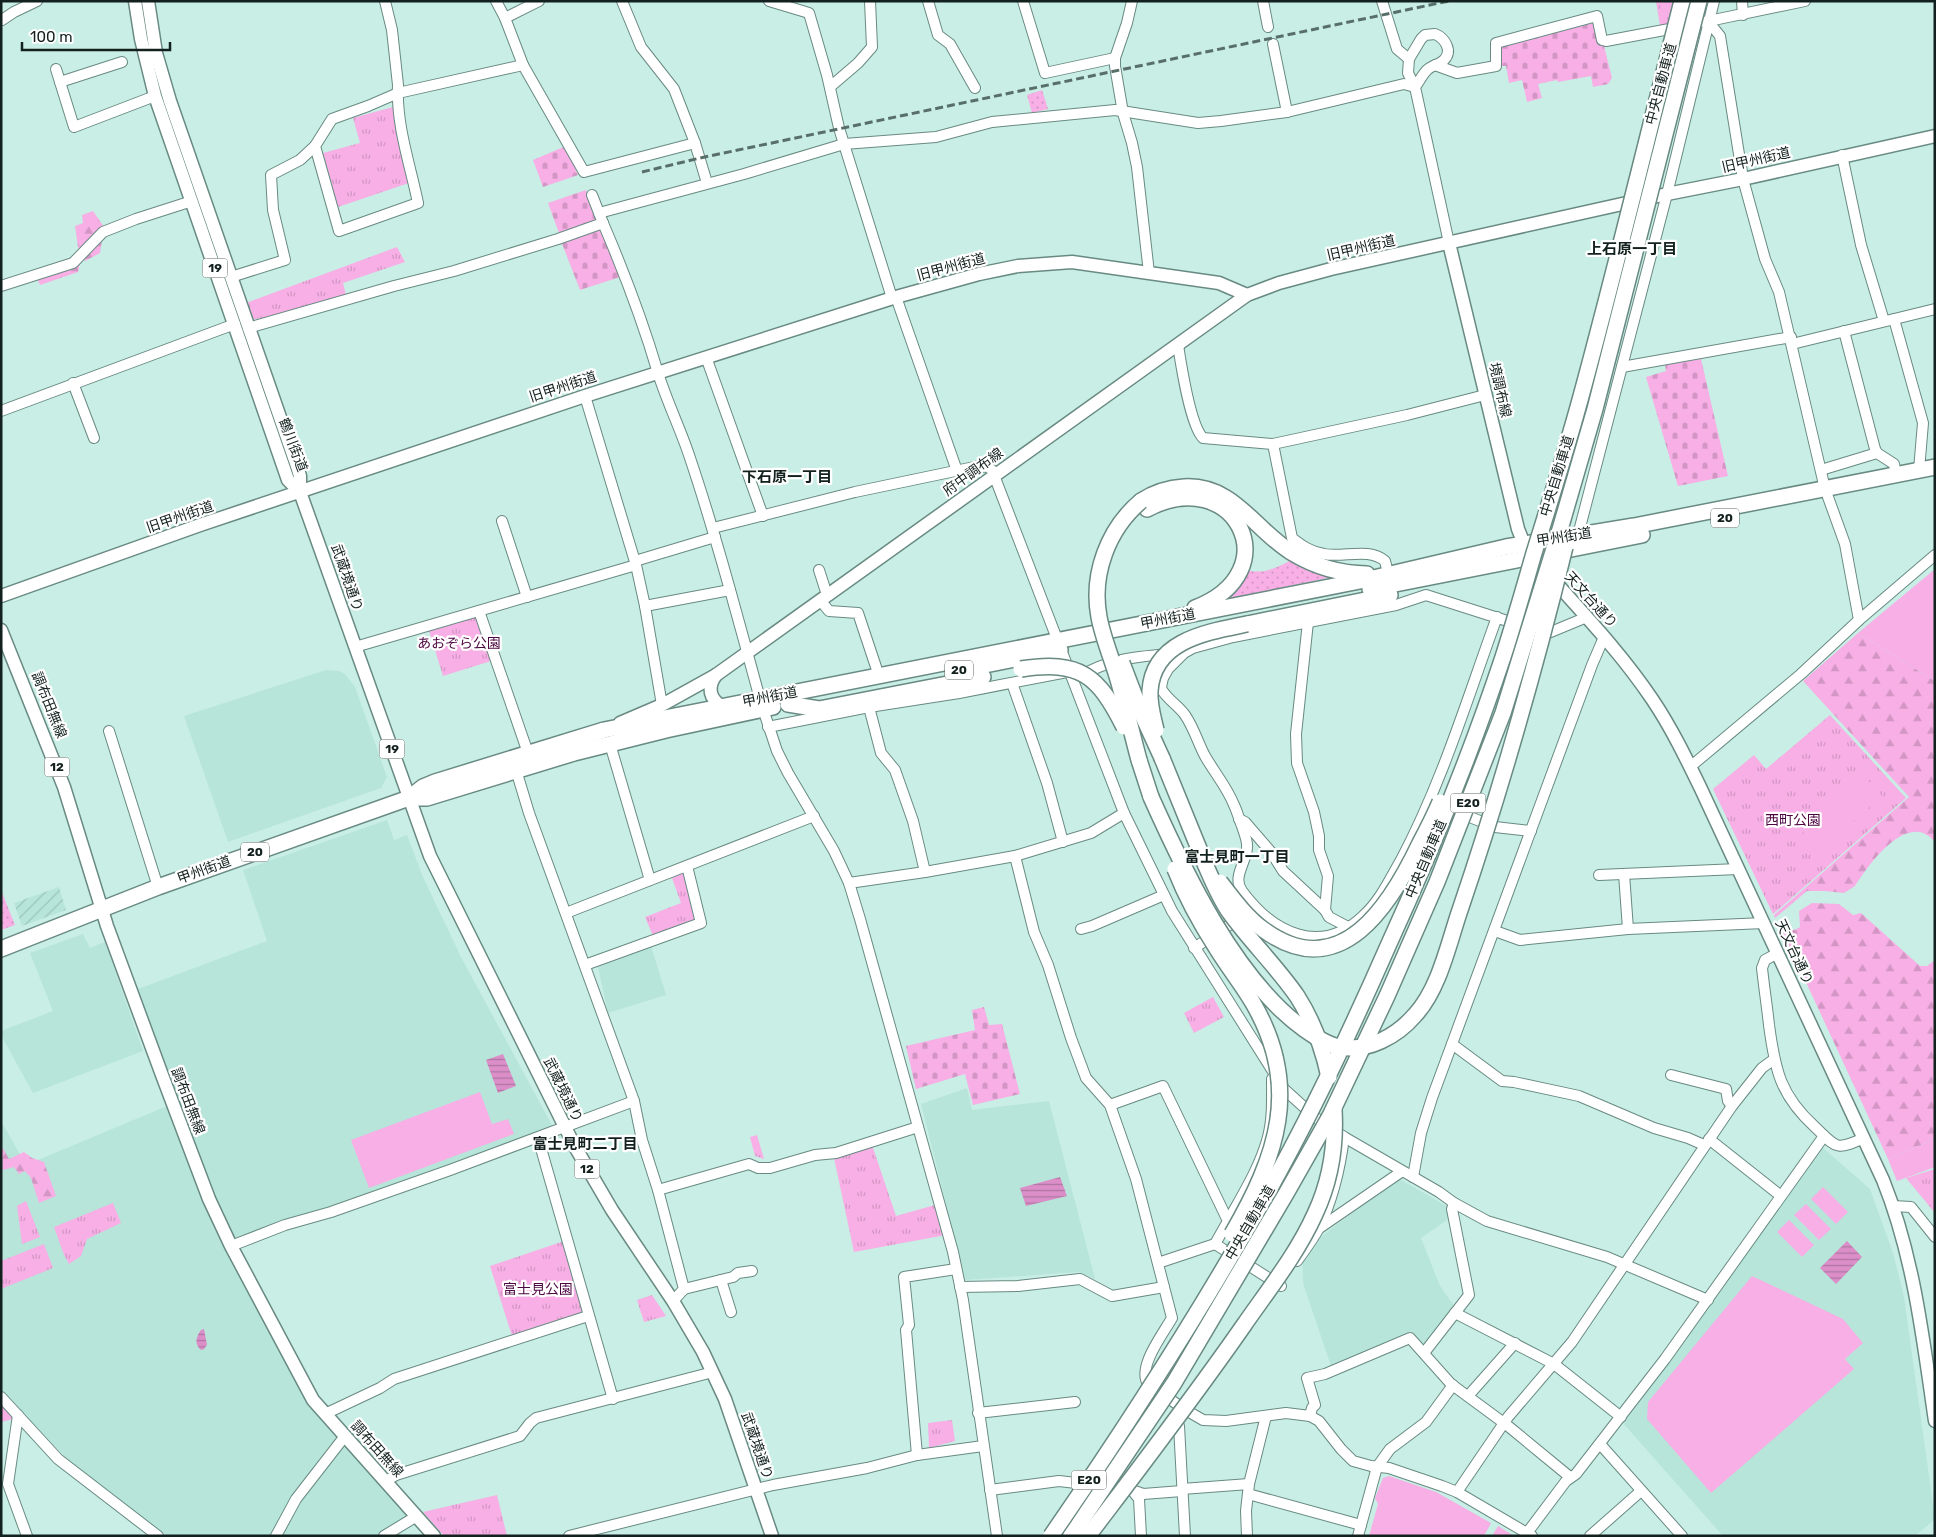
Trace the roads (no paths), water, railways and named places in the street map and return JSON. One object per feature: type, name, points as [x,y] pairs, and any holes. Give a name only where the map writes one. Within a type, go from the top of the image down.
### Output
[{"type":"highway","name":"中央自動車道","points":[[1051,1536],[1127,1424],[1185,1333],[1272,1184],[1319,1096],[1370,989],[1421,873],[1503,658],[1579,404],[1682,1]]},
{"type":"highway","name":"中央自動車道","points":[[1071,1536],[1174,1383],[1264,1233],[1330,1116],[1383,1004],[1437,882],[1503,713],[1561,526],[1595,409],[1699,1]]},
{"type":"highway","points":[[1151,797],[1181,861],[1211,915],[1250,973],[1285,1014],[1326,1043],[1338,1047],[1366,1046],[1394,1034],[1406,1024],[1426,1000],[1440,968],[1475,866],[1520,721],[1578,492],[1595,409]]},
{"type":"highway","name":"甲州街道","points":[[1,949],[158,887],[409,798],[423,787],[435,782],[604,730],[723,707],[788,704],[1059,646],[1131,626],[1390,573],[1528,550],[1826,493],[1935,467]]},
{"type":"highway","name":"甲州街道","points":[[409,798],[427,798],[516,770],[610,744],[878,676],[1059,646],[1470,569],[1578,535],[1935,476]]},
{"type":"highway","points":[[1088,1536],[1231,1343],[1284,1267],[1315,1213],[1330,1166],[1334,1135],[1334,1102],[1328,1069],[1317,1034],[1288,984],[1229,912],[1221,898],[1140,710],[1111,629],[1107,603],[1107,580],[1117,546],[1129,525],[1155,492],[1190,486],[1214,491],[1236,504],[1278,542],[1305,560],[1340,572],[1355,574],[1390,573]]},
{"type":"highway","points":[[1206,866],[1253,920],[1275,936],[1294,945],[1316,948],[1342,942],[1353,936],[1375,918],[1385,906],[1408,868],[1437,808],[1477,705],[1526,561],[1553,490]]},
{"type":"highway","points":[[1127,1424],[1249,1202],[1270,1157],[1279,1114],[1278,1068],[1273,1046],[1263,1021],[1211,939],[1186,894],[1164,839],[1139,760],[1119,682],[1099,617],[1097,593],[1100,567],[1109,541],[1122,520],[1144,505],[1181,496],[1197,497],[1215,503],[1228,512],[1238,524],[1246,549],[1244,561],[1231,585],[1208,603],[1187,611],[1131,626]]},
{"type":"highway","points":[[1162,758],[1150,703],[1151,680],[1161,662],[1174,648],[1190,638],[1247,624],[1380,597],[1423,586],[1470,569]]},
{"type":"highway","points":[[788,704],[797,707],[819,709],[1021,669],[1040,666],[1066,668],[1087,676],[1103,690],[1118,714],[1139,760]]},
{"type":"main road","name":"鶴川街道","points":[[135,1],[141,38],[155,96],[288,480],[300,492]]},
{"type":"main road","name":"鶴川街道","points":[[148,1],[156,53],[163,80],[300,476],[300,492]]},
{"type":"main road","name":"旧甲州街道","points":[[1,596],[141,546],[585,396],[894,297],[979,274],[1018,266],[1072,262],[1219,283],[1247,295],[1279,283],[1331,269],[1935,136]]},
{"type":"main road","name":"境調布線","points":[[1449,243],[1517,523],[1528,550]]},
{"type":"main road","name":"府中調布線","points":[[604,730],[662,705],[716,675],[1247,295]]},
{"type":"main road","name":"武蔵境通り","points":[[300,492],[430,856],[588,1171],[674,1301],[690,1327],[713,1372],[725,1399],[772,1536]]},
{"type":"main road","name":"天文台通り","points":[[1528,550],[1604,637],[1651,697],[1677,741],[1764,923],[1864,1138],[1893,1206],[1911,1267],[1931,1365],[1935,1421]]},
{"type":"main road","name":"調布田無線","points":[[1,630],[64,787],[102,908],[162,1075],[209,1199],[230,1246],[313,1400],[434,1536]]},
{"type":"main road","points":[[716,675],[710,682],[710,690],[715,701],[723,707]]},
{"type":"street","points":[[2,20],[37,1]]},
{"type":"street","points":[[315,146],[339,231],[418,202],[397,102],[398,85],[392,30],[385,1]]},
{"type":"street","points":[[496,1],[505,18],[523,66],[584,172],[695,143]]},
{"type":"street","points":[[505,18],[539,1]]},
{"type":"street","points":[[622,1],[641,47],[674,89],[695,143],[706,184]]},
{"type":"street","points":[[769,1],[809,13],[830,87],[836,120],[894,297],[957,472]]},
{"type":"street","points":[[830,87],[858,63],[872,47],[870,1]]},
{"type":"street","points":[[928,1],[938,35],[950,44],[975,88]]},
{"type":"street","points":[[1023,1],[1045,73],[1115,58]]},
{"type":"street","points":[[1132,1],[1115,58],[1123,113],[1137,167],[1149,273]]},
{"type":"street","points":[[1263,1],[1268,27]]},
{"type":"street","points":[[1382,1],[1397,49],[1408,63],[1425,72]]},
{"type":"street","points":[[1578,535],[1667,194],[1714,1]]},
{"type":"street","points":[[1742,1],[1742,15]]},
{"type":"street","points":[[1435,65],[1457,73],[1496,66],[1496,43],[1597,16],[1602,40],[1606,41],[1806,1]]},
{"type":"street","points":[[1708,21],[1720,36],[1742,179],[1765,259],[1779,292],[1792,340],[1826,493],[1845,544],[1859,620]]},
{"type":"street","points":[[1415,87],[1432,65],[1443,62],[1448,52],[1446,42],[1435,34],[1425,35],[1421,39],[1408,63],[1409,78],[1415,87],[1449,243]]},
{"type":"street","points":[[1273,44],[1287,112]]},
{"type":"street","points":[[60,82],[122,62]]},
{"type":"street","points":[[231,277],[285,260],[273,210],[270,176],[300,160],[315,146],[332,119],[398,94],[523,66]]},
{"type":"street","points":[[56,69],[74,127],[155,96]]},
{"type":"street","points":[[598,212],[706,184],[844,144],[936,137],[992,122],[1115,110],[1123,113],[1198,123],[1287,112],[1406,83],[1415,87]]},
{"type":"street","points":[[1842,155],[1861,244],[1889,320],[1922,423],[1919,470]]},
{"type":"street","points":[[592,195],[618,259],[690,457],[714,533],[768,728],[788,773],[834,850],[849,884],[956,1269],[997,1536]]},
{"type":"street","points":[[1,286],[73,263],[103,232],[192,201]]},
{"type":"street","points":[[248,328],[394,286],[454,271],[603,223]]},
{"type":"street","points":[[1622,367],[1844,331],[1935,309]]},
{"type":"street","points":[[1,411],[235,324]]},
{"type":"street","points":[[1844,331],[1878,453],[1894,464],[1896,475]]},
{"type":"street","points":[[1178,345],[1182,373],[1194,422],[1200,436],[1203,438],[1273,444],[1407,415],[1485,395]]},
{"type":"street","points":[[706,358],[763,516]]},
{"type":"street","points":[[73,383],[94,438]]},
{"type":"street","points":[[585,396],[636,563],[662,705]]},
{"type":"street","points":[[1273,444],[1292,538],[1303,547],[1322,554],[1335,556],[1374,555],[1385,561],[1390,573]]},
{"type":"street","points":[[1821,470],[1878,453]]},
{"type":"street","points":[[355,647],[528,597],[636,563],[763,516],[855,492],[979,466],[988,467],[994,475],[1124,813],[1164,895],[1194,948],[1284,1089],[1316,1118],[1344,1137],[1454,1203],[1487,1220],[1580,1248],[1624,1264],[1708,1300]]},
{"type":"street","points":[[502,521],[528,597]]},
{"type":"street","points":[[1690,767],[1801,674],[1859,620],[1935,555]]},
{"type":"street","points":[[819,570],[824,597],[829,611],[858,613],[878,676]]},
{"type":"street","points":[[645,606],[730,590]]},
{"type":"street","points":[[768,728],[869,707],[1012,683],[1072,676],[1134,656],[1185,652],[1233,637],[1396,605],[1426,595],[1546,634],[1587,617]]},
{"type":"street","points":[[479,611],[528,753]]},
{"type":"street","points":[[1185,652],[1168,668],[1161,687],[1164,694],[1185,715],[1205,756],[1234,804],[1248,846],[1237,882],[1246,896],[1276,925],[1290,933],[1309,937],[1332,934],[1348,927],[1363,917],[1384,890],[1413,837],[1429,801],[1497,617]]},
{"type":"street","points":[[1308,622],[1296,734],[1297,763],[1314,812],[1319,850],[1328,876],[1325,910]]},
{"type":"street","points":[[1413,1178],[1421,1133],[1452,1044],[1604,637]]},
{"type":"street","points":[[1012,683],[1047,784],[1063,842]]},
{"type":"street","points":[[869,707],[881,752],[895,770],[913,822],[925,872]]},
{"type":"street","points":[[109,731],[158,887]]},
{"type":"street","points":[[610,744],[650,880]]},
{"type":"street","points":[[516,770],[634,1101],[642,1140],[658,1190],[684,1289]]},
{"type":"street","points":[[1429,801],[1495,827],[1532,831]]},
{"type":"street","points":[[849,884],[1015,856],[1091,833],[1124,813]]},
{"type":"street","points":[[566,913],[814,816]]},
{"type":"street","points":[[1239,819],[1245,822],[1271,852],[1283,871],[1329,916],[1348,927]]},
{"type":"street","points":[[1015,856],[1034,932],[1048,965],[1071,1038],[1086,1078],[1110,1105],[1136,1179],[1172,1318],[1145,1366],[1144,1378],[1154,1389],[1203,1420],[1226,1421],[1286,1413],[1310,1416],[1319,1420],[1341,1449],[1353,1461],[1389,1468],[1457,1492],[1530,1534],[1570,1477],[1576,1474],[1600,1444],[1708,1300],[1824,1136]]},
{"type":"street","points":[[585,965],[701,923],[687,866]]},
{"type":"street","points":[[1599,875],[1738,869]]},
{"type":"street","points":[[1624,874],[1628,929]]},
{"type":"street","points":[[1081,929],[1100,923],[1164,895]]},
{"type":"street","points":[[1194,948],[1257,907]]},
{"type":"street","points":[[1495,931],[1520,940],[1628,929],[1764,923]]},
{"type":"street","points":[[1778,953],[1765,960],[1762,968],[1773,1060],[1778,1077],[1791,1101],[1803,1116],[1824,1136],[1840,1147],[1864,1138]]},
{"type":"street","points":[[1452,1044],[1502,1081],[1580,1096],[1654,1128],[1707,1142],[1782,1196]]},
{"type":"street","points":[[1457,1492],[1508,1417],[1572,1342],[1732,1106],[1762,1068],[1773,1060]]},
{"type":"street","points":[[1158,1263],[1215,1244],[1253,1176],[1268,1136],[1272,1103],[1272,1071]]},
{"type":"street","points":[[1672,1075],[1726,1089],[1728,1100],[1732,1106]]},
{"type":"street","points":[[1110,1105],[1163,1086],[1228,1221]]},
{"type":"street","points":[[230,1246],[286,1225],[331,1212],[450,1170],[634,1101]]},
{"type":"street","points":[[658,1190],[749,1164],[758,1168],[770,1168],[815,1155],[836,1152],[918,1127]]},
{"type":"street","points":[[1097,1536],[1281,1286],[1318,1229],[1331,1198],[1339,1171],[1344,1137]]},
{"type":"street","points":[[538,1138],[613,1399]]},
{"type":"street","points":[[1318,1229],[1402,1172]]},
{"type":"street","points":[[1424,1353],[1469,1295],[1452,1209],[1454,1203]]},
{"type":"street","points":[[1893,1206],[1911,1206],[1935,1237]]},
{"type":"street","points":[[1215,1244],[1281,1286]]},
{"type":"street","points":[[918,1456],[906,1330],[909,1325],[904,1277],[956,1269]]},
{"type":"street","points":[[674,1301],[684,1289],[733,1277],[738,1273],[752,1271]]},
{"type":"street","points":[[960,1287],[1018,1286],[1080,1279],[1112,1296],[1164,1287]]},
{"type":"street","points":[[721,1280],[731,1312]]},
{"type":"street","points":[[1455,1313],[1554,1364],[1621,1417]]},
{"type":"street","points":[[325,1414],[380,1388],[394,1379],[588,1316]]},
{"type":"street","points":[[1310,1416],[1314,1405],[1307,1378],[1325,1374],[1410,1338],[1453,1385],[1570,1477]]},
{"type":"street","points":[[1468,1396],[1515,1343]]},
{"type":"street","points":[[386,1481],[396,1475],[520,1436],[530,1422],[536,1418],[713,1372]]},
{"type":"street","points":[[1358,1536],[1377,1467],[1390,1449],[1426,1422],[1453,1385]]},
{"type":"street","points":[[1,1397],[58,1459],[158,1536]]},
{"type":"street","points":[[978,1413],[1075,1402]]},
{"type":"street","points":[[18,1415],[8,1484],[27,1536]]},
{"type":"street","points":[[1246,1536],[1246,1511],[1249,1489],[1266,1416]]},
{"type":"street","points":[[1179,1426],[1184,1536]]},
{"type":"street","points":[[276,1536],[296,1499],[345,1436]]},
{"type":"street","points":[[1600,1444],[1678,1532],[1667,1536]]},
{"type":"street","points":[[569,1536],[756,1489],[868,1468],[918,1456],[983,1446]]},
{"type":"street","points":[[990,1490],[1059,1481],[1076,1483],[1120,1506]]},
{"type":"street","points":[[1132,1490],[1143,1494],[1182,1490],[1249,1489],[1361,1525]]},
{"type":"street","points":[[1132,1490],[1139,1499],[1140,1536]]},
{"type":"street","points":[[1590,1536],[1641,1490]]},
{"type":"street","points":[[384,1536],[417,1516]]},
{"type":"railway","points":[[642,172],[700,158],[1449,1]]},
{"type":"district","name":"上石原一丁目","points":[[1632,249]]},
{"type":"district","name":"下石原一丁目","points":[[787,477]]},
{"type":"district","name":"富士見町一丁目","points":[[1237,857]]},
{"type":"district","name":"富士見町二丁目","points":[[585,1144]]},
{"type":"park label","name":"あおぞら公園","points":[[459,643]]},
{"type":"park label","name":"西町公園","points":[[1793,820]]},
{"type":"park label","name":"富士見公園","points":[[538,1289]]}]
